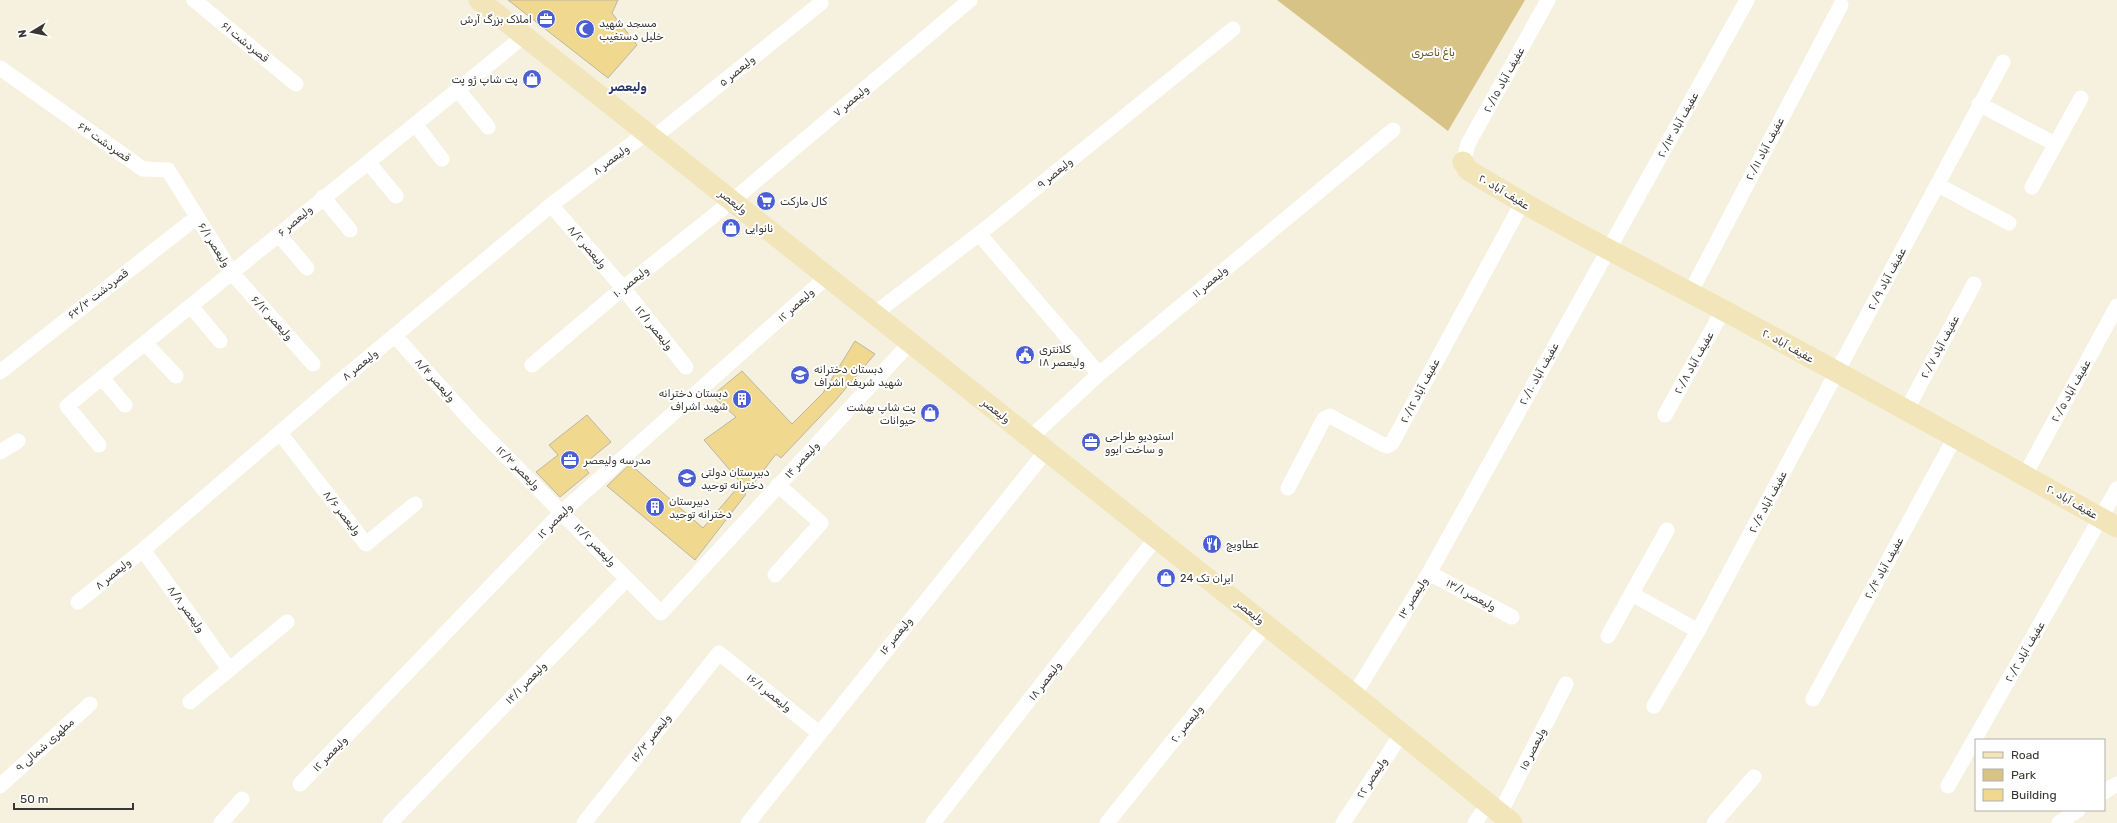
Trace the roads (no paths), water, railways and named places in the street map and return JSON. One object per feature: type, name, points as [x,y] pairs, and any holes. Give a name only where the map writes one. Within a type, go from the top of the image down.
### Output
[{"type":"main road","name":"ولیعصر","points":[[478,0],[828,276],[910,343],[1402,733],[1500,813]]},
{"type":"main road","name":"عفیف آباد ۲۰","points":[[1463,162],[1468,170],[1522,203],[1723,310],[1837,374],[1907,409],[1955,438],[2025,475],[2109,523]]},
{"type":"street","name":"۶۱ قصردشت","points":[[194,0],[296,84]]},
{"type":"street","name":"۷ ولیعصر","points":[[732,201],[970,0]]},
{"type":"street","name":"عفیف آباد ۲۰/۱۵","points":[[1463,162],[1468,144],[1548,0]]},
{"type":"street","name":"عفیف آباد ۲۰/۱۳","points":[[1610,249],[1747,0]]},
{"type":"street","name":"۵ ولیعصر","points":[[649,136],[821,2]]},
{"type":"street","name":"عفیف آباد ۲۰/۱۱","points":[[1690,293],[1841,5]]},
{"type":"street","name":"۹ ولیعصر","points":[[874,314],[979,234],[1233,29]]},
{"type":"street","name":"۶ ولیعصر","points":[[99,445],[67,406],[279,235],[323,197],[524,36]]},
{"type":"street","name":"عفیف آباد ۲۰/۹","points":[[1837,374],[1938,185],[1979,104],[2003,62]]},
{"type":"street","name":"۶۳ قصردشت","points":[[0,68],[143,169],[168,170],[197,217]]},
{"type":"street","points":[[458,90],[488,126]]},
{"type":"street","points":[[2032,187],[2081,98]]},
{"type":"street","points":[[1979,104],[2055,144]]},
{"type":"street","points":[[415,124],[442,159]]},
{"type":"street","name":"۱۱ ولیعصر","points":[[1030,438],[1099,374],[1393,130]]},
{"type":"street","name":"۸ ولیعصر","points":[[78,602],[143,550],[551,205],[649,136]]},
{"type":"street","points":[[368,162],[396,196]]},
{"type":"street","points":[[1938,185],[2009,223]]},
{"type":"street","points":[[323,197],[350,230]]},
{"type":"street","name":"۱۰ ولیعصر","points":[[532,365],[623,288],[732,201]]},
{"type":"street","name":"عفیف آباد ۲۰/۱۲","points":[[1288,488],[1324,419],[1330,416],[1382,444],[1387,446],[1392,442],[1522,203]]},
{"type":"street","name":"۸/۲ ولیعصر","points":[[551,205],[623,288]]},
{"type":"street","name":"۶/۱ ولیعصر","points":[[197,217],[232,273]]},
{"type":"street","name":"۶۳/۳ قصردشت","points":[[0,372],[197,217]]},
{"type":"street","points":[[979,234],[1099,374]]},
{"type":"street","points":[[279,235],[306,268]]},
{"type":"street","name":"عفیف آباد ۲۰/۱۰","points":[[1469,499],[1610,249]]},
{"type":"street","name":"۶/۱۲ ولیعصر","points":[[232,273],[313,364]]},
{"type":"street","name":"۱۲ ولیعصر","points":[[300,784],[562,512],[828,276]]},
{"type":"street","name":"عفیف آباد ۲۰/۷","points":[[1907,409],[1974,284]]},
{"type":"street","name":"۱۲/۱ ولیعصر","points":[[623,288],[686,367]]},
{"type":"street","points":[[191,306],[220,341]]},
{"type":"street","name":"عفیف آباد ۲۰/۵","points":[[2025,475],[2117,306]]},
{"type":"street","name":"عفیف آباد ۲۰/۸","points":[[1665,415],[1723,310]]},
{"type":"street","name":"۸/۴ ولیعصر","points":[[395,336],[474,424]]},
{"type":"street","points":[[145,343],[176,376]]},
{"type":"street","name":"۱۴ ولیعصر","points":[[627,579],[661,613],[910,343]]},
{"type":"street","name":"عفیف آباد ۲۰/۶","points":[[1654,706],[1698,631],[1837,374]]},
{"type":"street","points":[[102,378],[125,405]]},
{"type":"street","name":"۱۲/۳ ولیعصر","points":[[474,424],[562,512]]},
{"type":"street","name":"۸/۶ ولیعصر","points":[[280,433],[366,544],[415,504]]},
{"type":"street","name":"عفیف آباد ۲۰/۴","points":[[1813,699],[1955,438]]},
{"type":"street","points":[[0,452],[18,441]]},
{"type":"street","name":"۱۶ ولیعصر","points":[[748,823],[1046,451]]},
{"type":"street","points":[[775,575],[821,523],[778,485]]},
{"type":"street","name":"عفیف آباد ۲۰/۲","points":[[1977,739],[2109,523],[2117,489]]},
{"type":"street","name":"۱۳ ولیعصر","points":[[1354,695],[1429,573],[1469,499]]},
{"type":"street","name":"۱۲/۲ ولیعصر","points":[[562,512],[627,579]]},
{"type":"street","points":[[1608,636],[1667,530]]},
{"type":"street","name":"۱۸ ولیعصر","points":[[933,823],[1156,538]]},
{"type":"street","name":"۸/۸ ولیعصر","points":[[143,550],[229,669]]},
{"type":"street","name":"۱۳/۱ ولیعصر","points":[[1429,573],[1512,617]]},
{"type":"street","name":"۱۴/۱ ولیعصر","points":[[390,823],[627,579]]},
{"type":"street","points":[[1632,594],[1698,631]]},
{"type":"street","points":[[190,702],[287,622]]},
{"type":"street","name":"۲۰ ولیعصر","points":[[1107,823],[1266,625]]},
{"type":"street","name":"۱۶/۱ ولیعصر","points":[[719,653],[819,733]]},
{"type":"street","name":"۱۶/۳ ولیعصر","points":[[584,823],[719,653]]},
{"type":"street","name":"۱۵ ولیعصر","points":[[1476,823],[1500,813],[1566,684]]},
{"type":"street","name":"۹ مطهری شمالی","points":[[0,786],[90,704]]},
{"type":"street","name":"۲۲ ولیعصر","points":[[1343,823],[1402,733]]},
{"type":"street","name":"عفیف آباد ۲۰/۲","points":[[1948,786],[1975,742]]},
{"type":"street","points":[[1714,823],[1754,777]]},
{"type":"street","points":[[2105,791],[2117,784]]},
{"type":"street","points":[[221,823],[242,799]]},
{"type":"street","points":[[2059,823],[2077,811]]},
{"type":"place","name":"املاک بزرگ آرش","points":[[546,19]]},
{"type":"place","name":"مسجد شهید خلیل دستغیب","points":[[585,29]]},
{"type":"place","name":"پت شاپ ژو پت","points":[[532,79]]},
{"type":"place","name":"کال مارکت","points":[[766,201]]},
{"type":"place","name":"نانوایی","points":[[731,228]]},
{"type":"place","name":"کلانتری ۱۸ ولیعصر","points":[[1025,355]]},
{"type":"place","name":"دبستان دخترانه شهید شریف اشراف","points":[[800,375]]},
{"type":"place","name":"دبستان دخترانه شهید اشراف","points":[[742,399]]},
{"type":"place","name":"پت شاپ بهشت حیوانات","points":[[930,413]]},
{"type":"place","name":"استودیو طراحی و ساخت ایوو","points":[[1091,442]]},
{"type":"place","name":"مدرسه ولیعصر","points":[[570,460]]},
{"type":"place","name":"دبیرستان دولتی دخترانه توحید","points":[[687,478]]},
{"type":"place","name":"دبیرستان دخترانه توحید","points":[[655,507]]},
{"type":"place","name":"عطاویچ","points":[[1212,544]]},
{"type":"place","name":"ایران تک 24","points":[[1166,578]]},
{"type":"district","name":"ولیعصر","points":[[628,87]]},
{"type":"park label","name":"باغ ناصری","points":[[1433,52]]}]
